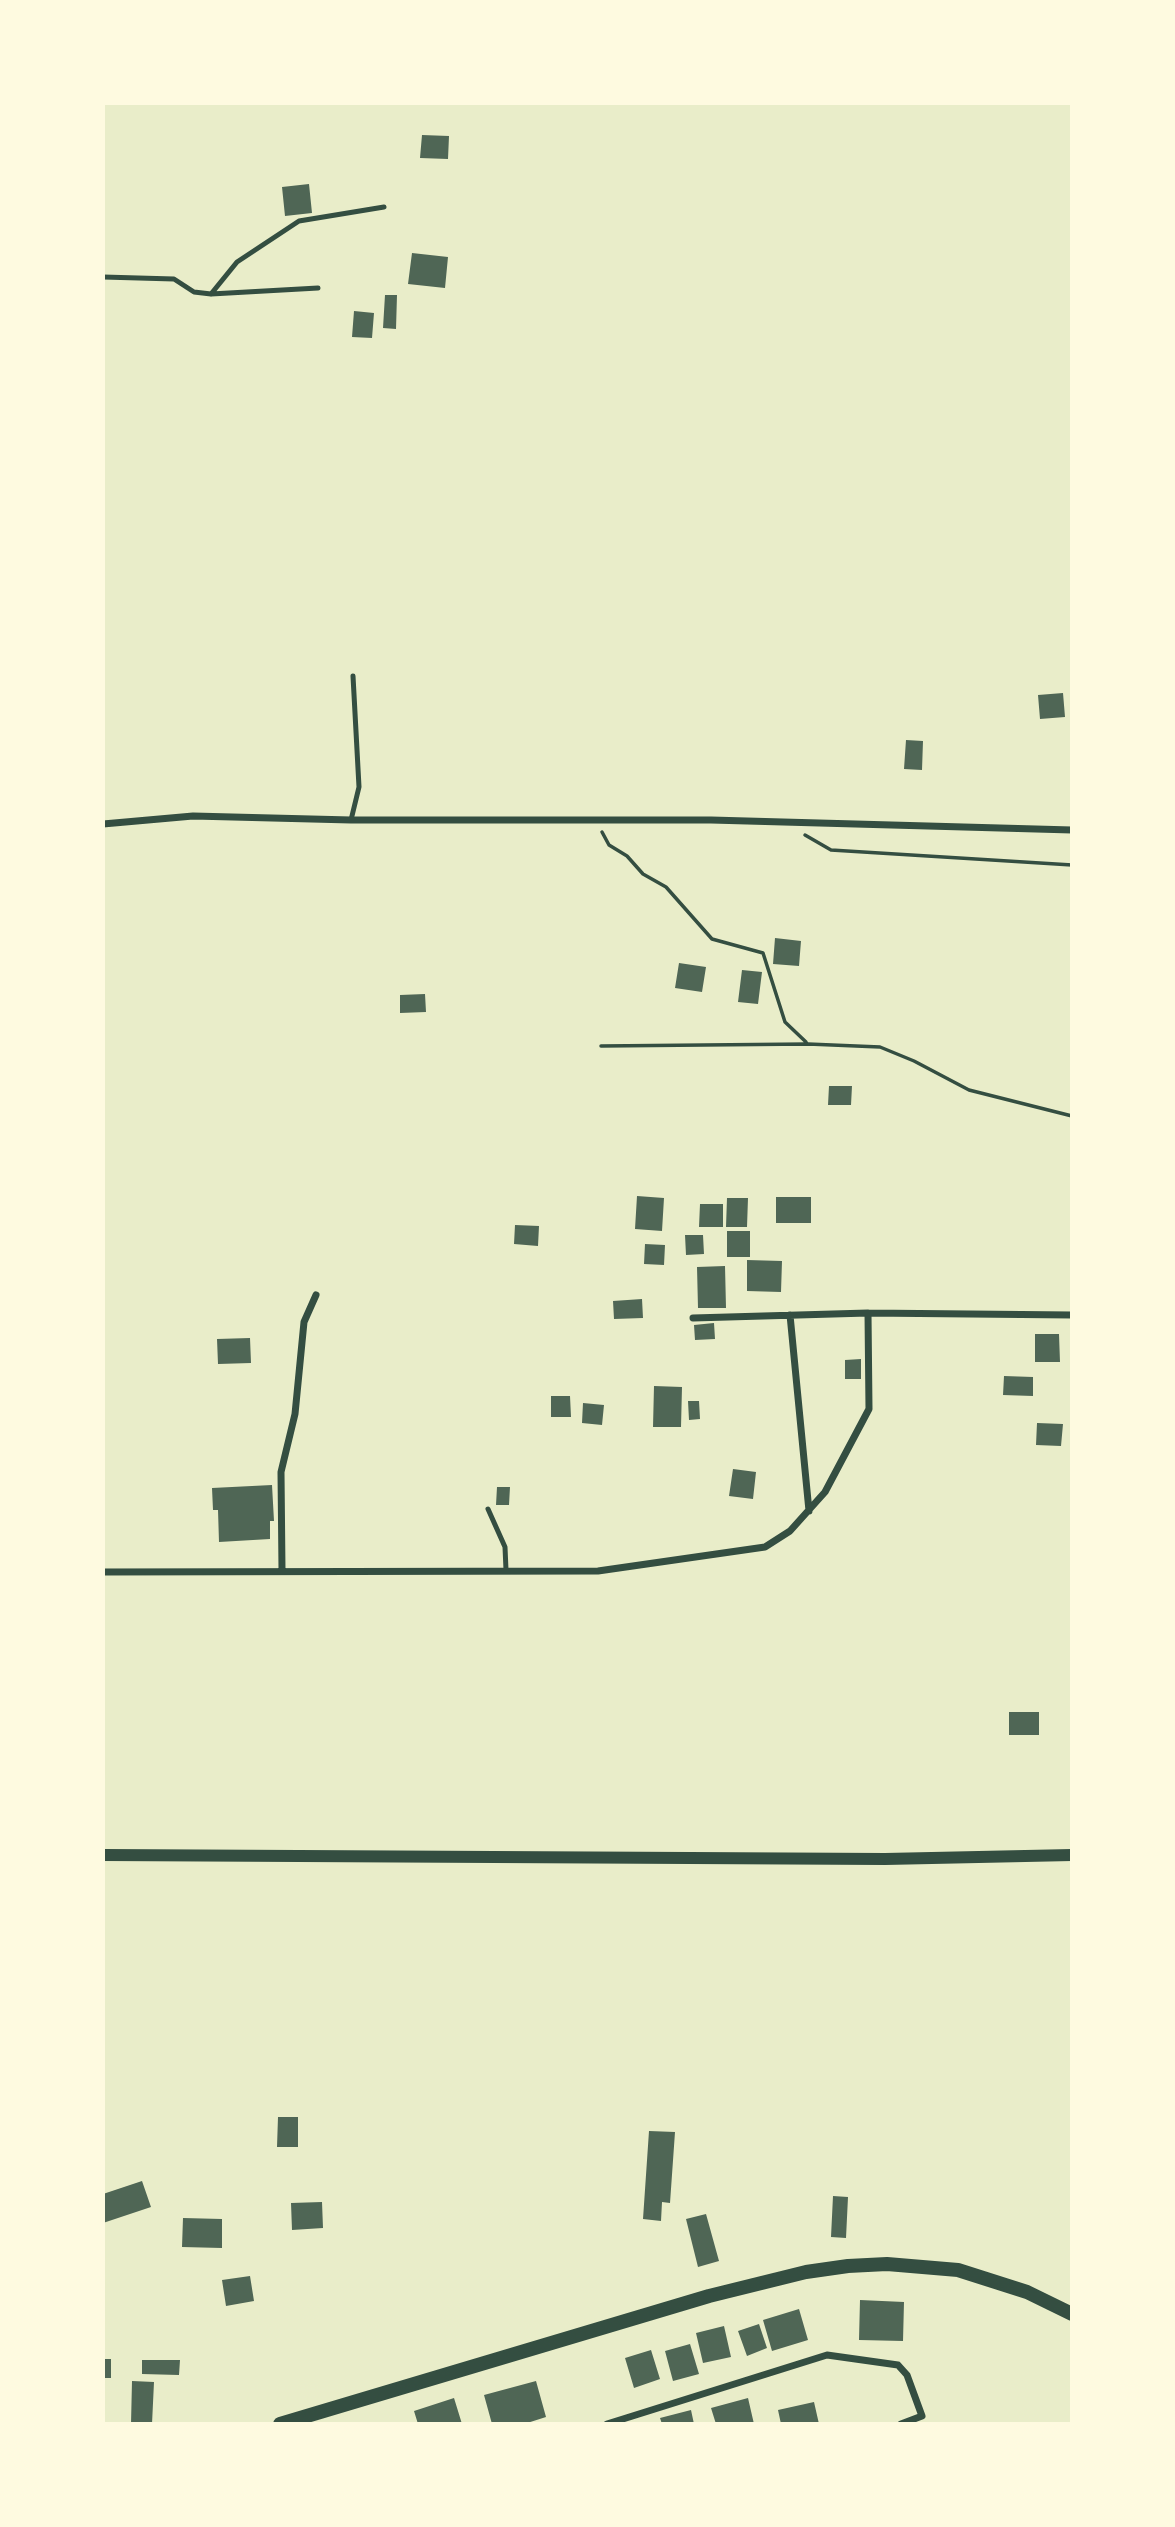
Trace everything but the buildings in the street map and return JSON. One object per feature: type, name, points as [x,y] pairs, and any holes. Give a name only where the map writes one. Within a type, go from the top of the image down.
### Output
[{"type":"main road","points":[[280,2424],[709,2296],[806,2272],[848,2266],[887,2264],[958,2270],[1027,2292],[1072,2314]]},
{"type":"street","points":[[103,824],[193,816],[597,822],[711,820],[1072,830]]},
{"type":"street","points":[[282,1570],[281,1472],[295,1414],[304,1322],[316,1295]]},
{"type":"street","points":[[103,1572],[598,1571],[765,1547],[790,1531],[809,1511],[839,1470],[869,1409],[868,1313]]},
{"type":"street","points":[[693,1318],[868,1313],[1072,1315]]},
{"type":"street","points":[[790,1315],[809,1511]]},
{"type":"street","points":[[103,1855],[885,1859],[1072,1855]]},
{"type":"street","points":[[607,2424],[827,2355],[898,2365],[908,2375],[922,2416],[901,2424]]},
{"type":"lane","points":[[211,294],[237,262],[299,221],[384,207]]},
{"type":"lane","points":[[103,276],[174,279],[194,292],[211,294],[318,288]]},
{"type":"lane","points":[[351,820],[359,787],[354,677]]},
{"type":"lane","points":[[488,1509],[505,1547],[506,1570]]},
{"type":"path","points":[[597,822],[609,845],[627,856],[643,874],[666,887],[712,939],[763,953],[785,1022],[808,1044]]},
{"type":"path","points":[[791,824],[816,844],[831,850],[1072,865]]},
{"type":"path","points":[[601,1046],[808,1044],[880,1047],[914,1060],[969,1090],[1072,1116]]}]
